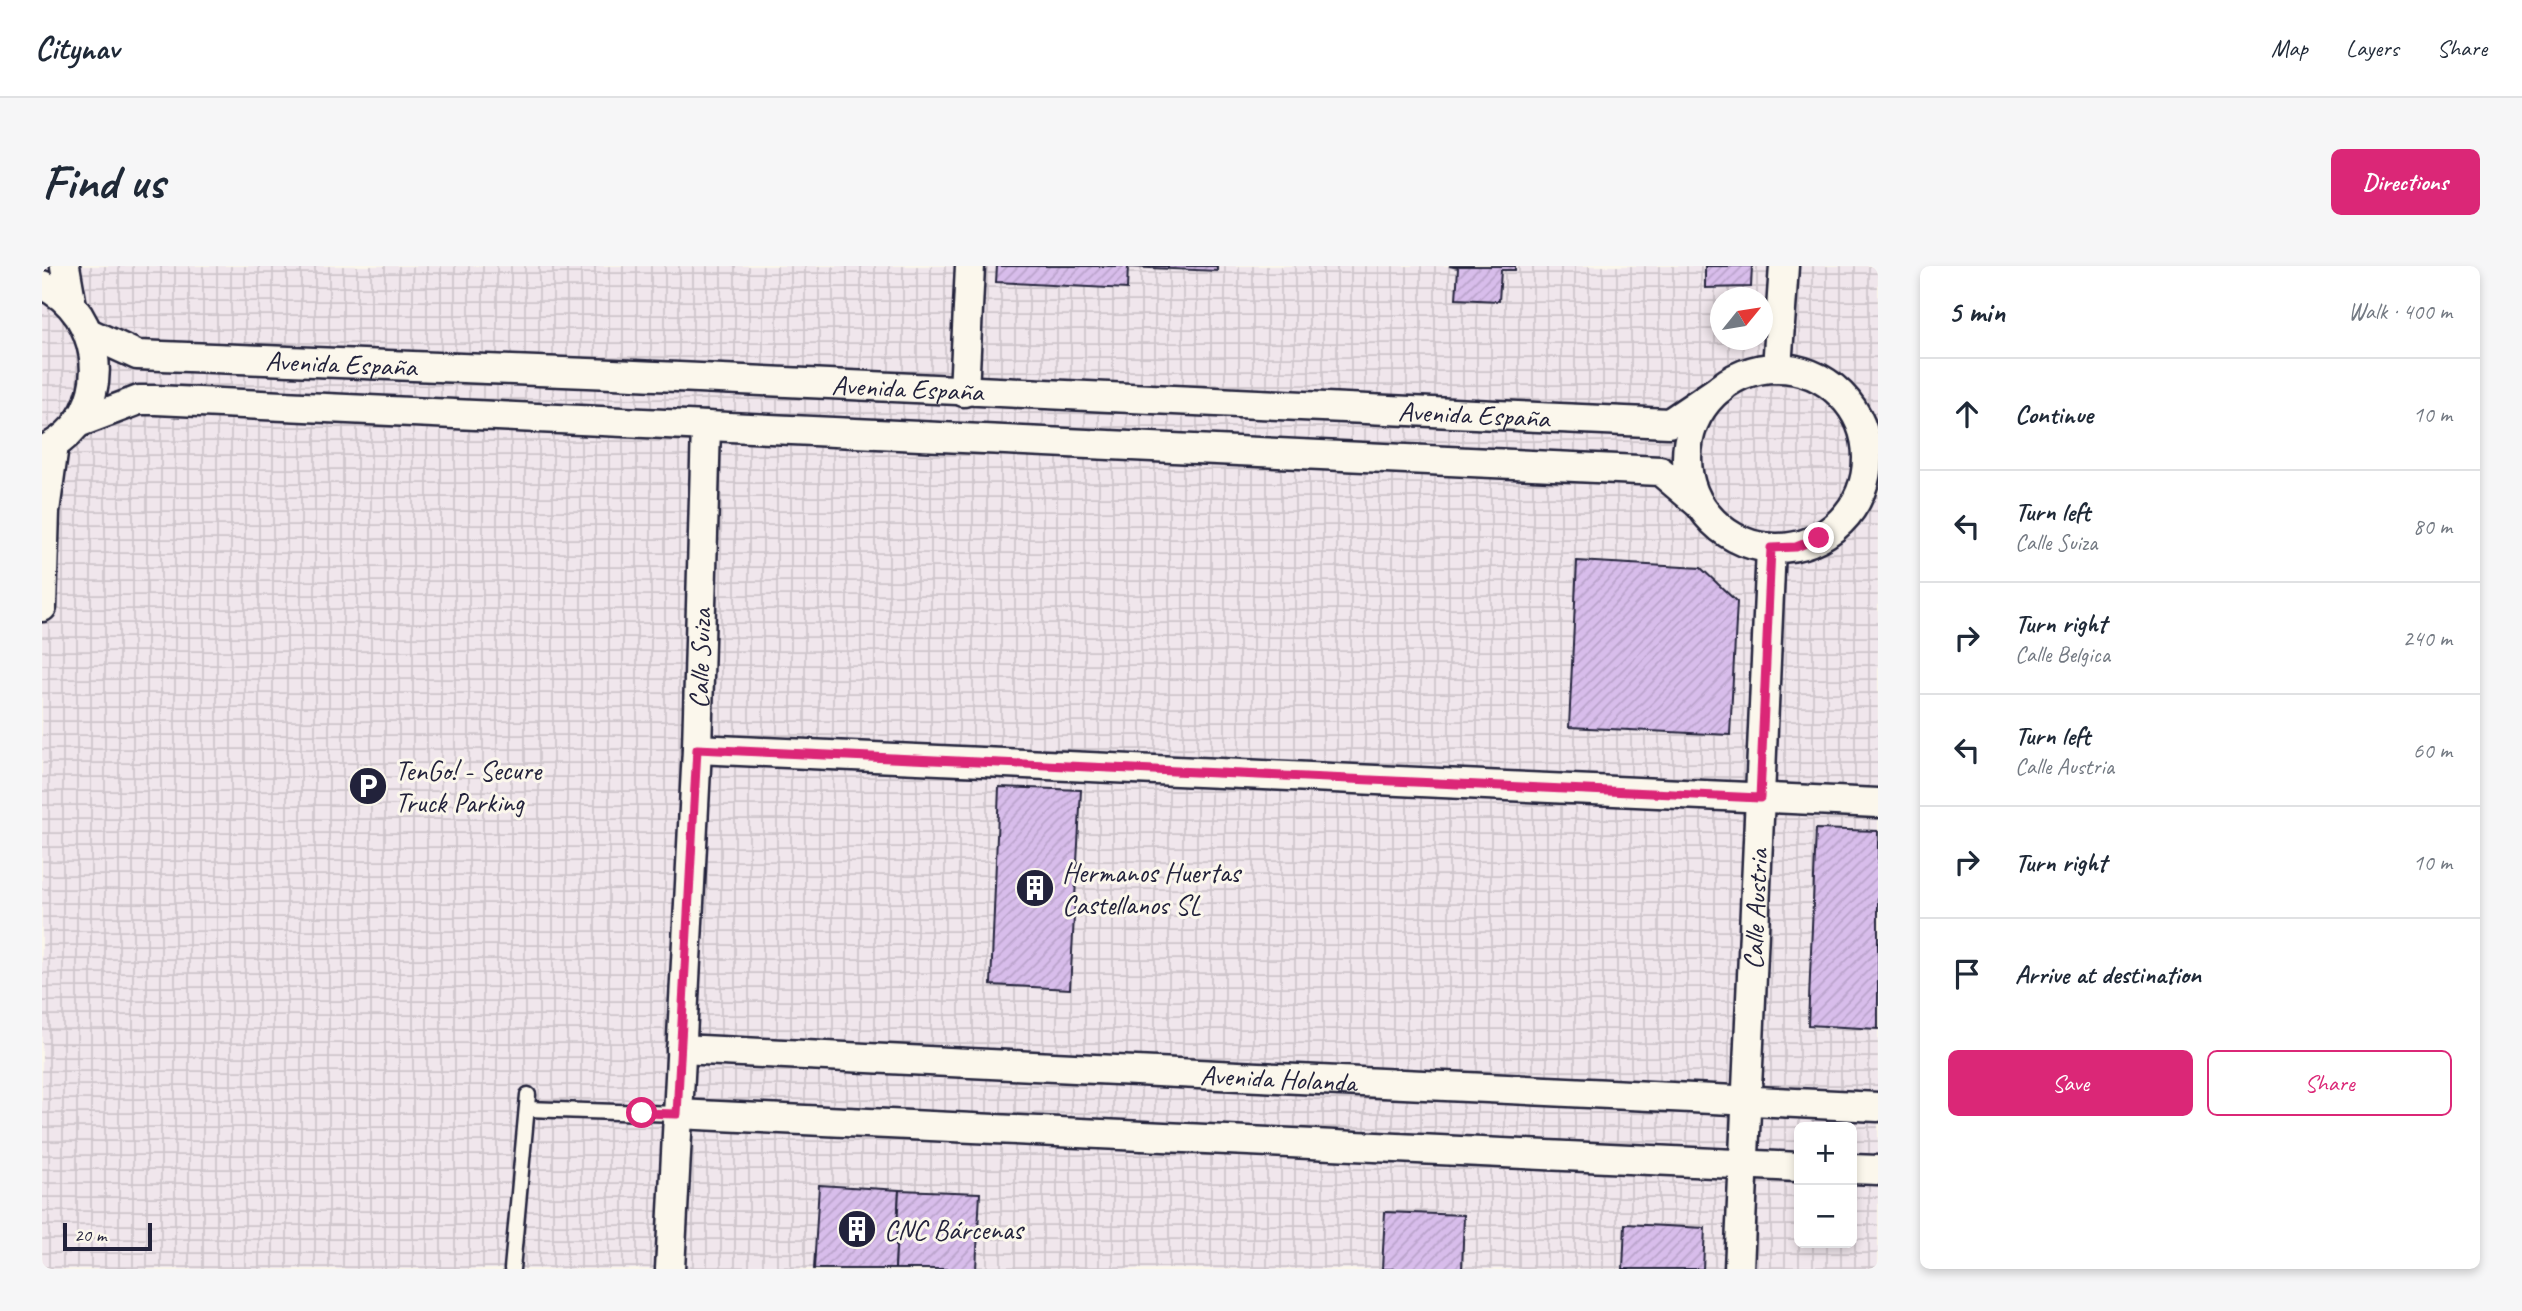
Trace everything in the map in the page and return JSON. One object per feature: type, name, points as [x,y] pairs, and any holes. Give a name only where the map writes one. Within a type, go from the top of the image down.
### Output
[{"type":"street","points":[[65,266],[72,306]]},
{"type":"street","points":[[964,392],[970,266]]},
{"type":"street","points":[[1777,368],[1784,266]]},
{"type":"street","points":[[42,285],[50,288],[72,306],[89,333],[96,364],[92,395],[78,423],[48,448],[42,607]]},
{"type":"street","name":"Avenida España","points":[[89,333],[137,355],[613,374],[1669,424],[1721,388]]},
{"type":"street","points":[[1777,368],[1810,375],[1839,393],[1870,431],[1866,500],[1819,538],[1796,547],[1771,548],[1743,542],[1718,526],[1699,503],[1690,480],[1687,454],[1692,429],[1703,406],[1721,388],[1747,373],[1777,368]]},
{"type":"street","name":"Avenida España","points":[[78,423],[139,400],[147,400],[1661,471],[1699,503]]},
{"type":"street","name":"Calle Suiza","points":[[670,1269],[697,749],[706,426]]},
{"type":"street","name":"Calle Austria","points":[[1739,1269],[1771,548]]},
{"type":"street","points":[[697,749],[1878,803]]},
{"type":"street","name":"Avenida Holanda","points":[[681,1049],[1878,1107]]},
{"type":"street","points":[[677,1114],[1794,1167]]},
{"type":"street","points":[[1857,1169],[1878,1170]]},
{"type":"lane","points":[[512,1269],[527,1102],[677,1114]]},
{"type":"shaded area","points":[[42,266],[1878,266],[1878,1269],[42,1269]]},
{"type":"building","points":[[997,266],[1217,266],[1217,271],[1128,267],[1127,289],[996,282]]},
{"type":"building","points":[[1449,266],[1515,266],[1515,270],[1501,270],[1499,301],[1456,299],[1458,268]]},
{"type":"building","points":[[1705,266],[1752,266],[1751,287],[1705,288]]},
{"type":"building","points":[[1577,561],[1701,568],[1737,602],[1730,735],[1569,727]]},
{"type":"building","name":"Hermanos Huertas Castellanos SL","points":[[999,787],[1081,790],[1070,989],[991,985]]},
{"type":"building","points":[[1816,829],[1878,831],[1878,1029],[1808,1025]]},
{"type":"building","name":"CNC Bárcenas","points":[[819,1185],[899,1190],[895,1269],[814,1269]]},
{"type":"building","points":[[899,1190],[980,1193],[976,1269],[895,1269]]},
{"type":"building","points":[[1385,1212],[1464,1215],[1462,1269],[1382,1269]]},
{"type":"building","points":[[1625,1224],[1705,1228],[1703,1269],[1623,1269]]},
{"type":"place","name":"TenGo! - Secure Truck Parking","points":[[368,786]]},
{"type":"place","name":"Hermanos Huertas Castellanos SL","points":[[1035,888]]},
{"type":"place","name":"CNC Bárcenas","points":[[857,1229]]},
{"type":"route","points":[[642,1113],[677,1114],[697,749],[1760,798],[1771,548],[1796,547],[1819,538]]}]
